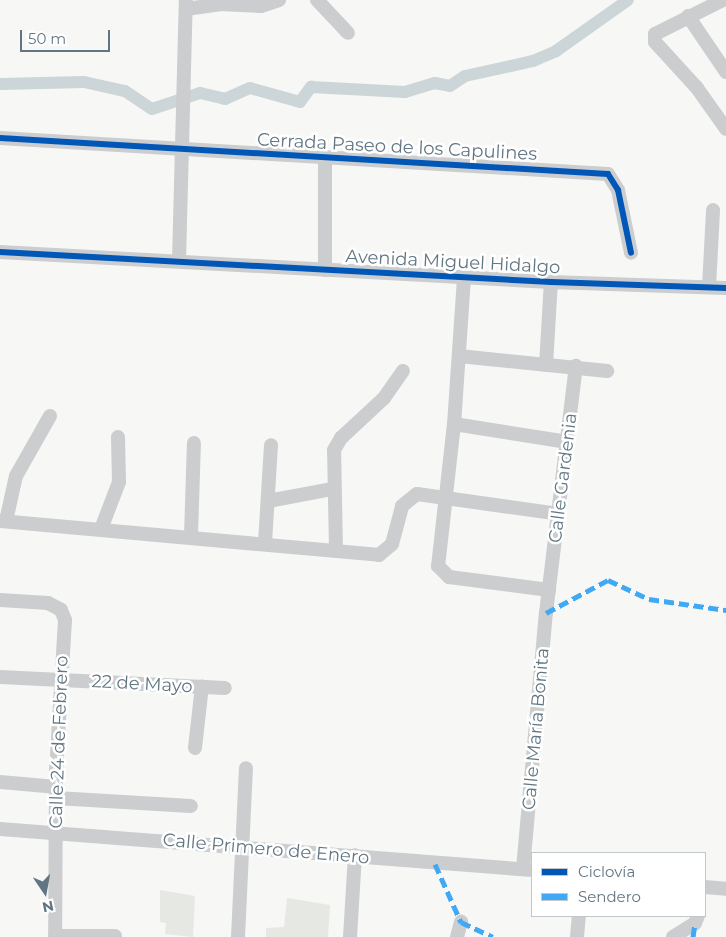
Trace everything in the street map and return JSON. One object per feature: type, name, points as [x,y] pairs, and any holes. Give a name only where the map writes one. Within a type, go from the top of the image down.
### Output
[{"type":"street","points":[[179,262],[185,115],[186,4],[260,6],[279,0]]},
{"type":"street","points":[[317,0],[348,33]]},
{"type":"street","points":[[723,0],[655,34],[655,42],[697,88],[726,129]]},
{"type":"street","points":[[688,16],[726,72]]},
{"type":"street","name":"Cerrada Paseo de los Capulines","points":[[0,138],[184,151],[608,174],[618,190],[631,253]]},
{"type":"street","points":[[325,158],[325,270]]},
{"type":"street","points":[[709,287],[713,210]]},
{"type":"street","name":"Avenida Miguel Hidalgo","points":[[0,252],[464,278],[726,288]]},
{"type":"street","points":[[464,278],[454,424],[447,500],[437,553],[438,566],[449,577],[549,590]]},
{"type":"street","points":[[546,365],[551,282]]},
{"type":"street","points":[[459,356],[546,365],[576,366],[607,371]]},
{"type":"street","name":"Calle Gardenia","points":[[549,590],[560,514],[576,366]]},
{"type":"street","points":[[336,550],[333,489],[338,444],[384,398],[403,371]]},
{"type":"street","points":[[50,416],[16,476],[3,521],[191,536],[379,555],[392,544],[402,506],[409,498],[417,494],[447,500],[560,514]]},
{"type":"street","points":[[454,424],[568,442]]},
{"type":"street","points":[[102,529],[119,482],[118,437]]},
{"type":"street","points":[[191,536],[194,443]]},
{"type":"street","points":[[266,543],[270,445]]},
{"type":"street","points":[[268,501],[333,489]]},
{"type":"street","name":"Calle María Bonita","points":[[528,869],[549,590]]},
{"type":"street","name":"Calle 24 de Febrero","points":[[0,600],[48,603],[61,610],[65,620],[60,680],[55,937]]},
{"type":"street","name":"22 de Mayo","points":[[0,677],[225,688]]},
{"type":"street","points":[[195,748],[202,686]]},
{"type":"street","points":[[238,937],[246,768]]},
{"type":"street","points":[[0,782],[57,793],[191,806]]},
{"type":"street","name":"Calle Primero de Enero","points":[[0,829],[528,869]]},
{"type":"street","points":[[350,937],[355,855]]},
{"type":"street","points":[[706,887],[726,889]]},
{"type":"street","points":[[577,937],[579,917]]},
{"type":"street","points":[[674,937],[695,923],[698,917]]},
{"type":"street","points":[[457,937],[460,922]]},
{"type":"street","points":[[55,937],[115,936]]},
{"type":"shaded area","points":[[160,890],[195,896],[193,937],[165,934],[166,923],[160,922]]},
{"type":"shaded area","points":[[287,898],[330,905],[328,937],[266,937],[266,928],[284,927]]},
{"type":"waterway","points":[[0,84],[84,82],[125,91],[152,109],[200,93],[225,99],[250,88],[300,102],[311,87],[405,92],[435,83],[450,86],[465,76],[533,61],[556,51],[628,0]]},
{"type":"marked path","points":[[546,613],[608,580],[649,599],[726,610]]},
{"type":"marked path","points":[[435,864],[461,922],[493,937]]},
{"type":"marked path","points":[[693,937],[695,923]]},
{"type":"cycle path","points":[[0,138],[608,174],[618,190],[631,253]]},
{"type":"cycle path","points":[[0,252],[551,282],[726,288]]}]
